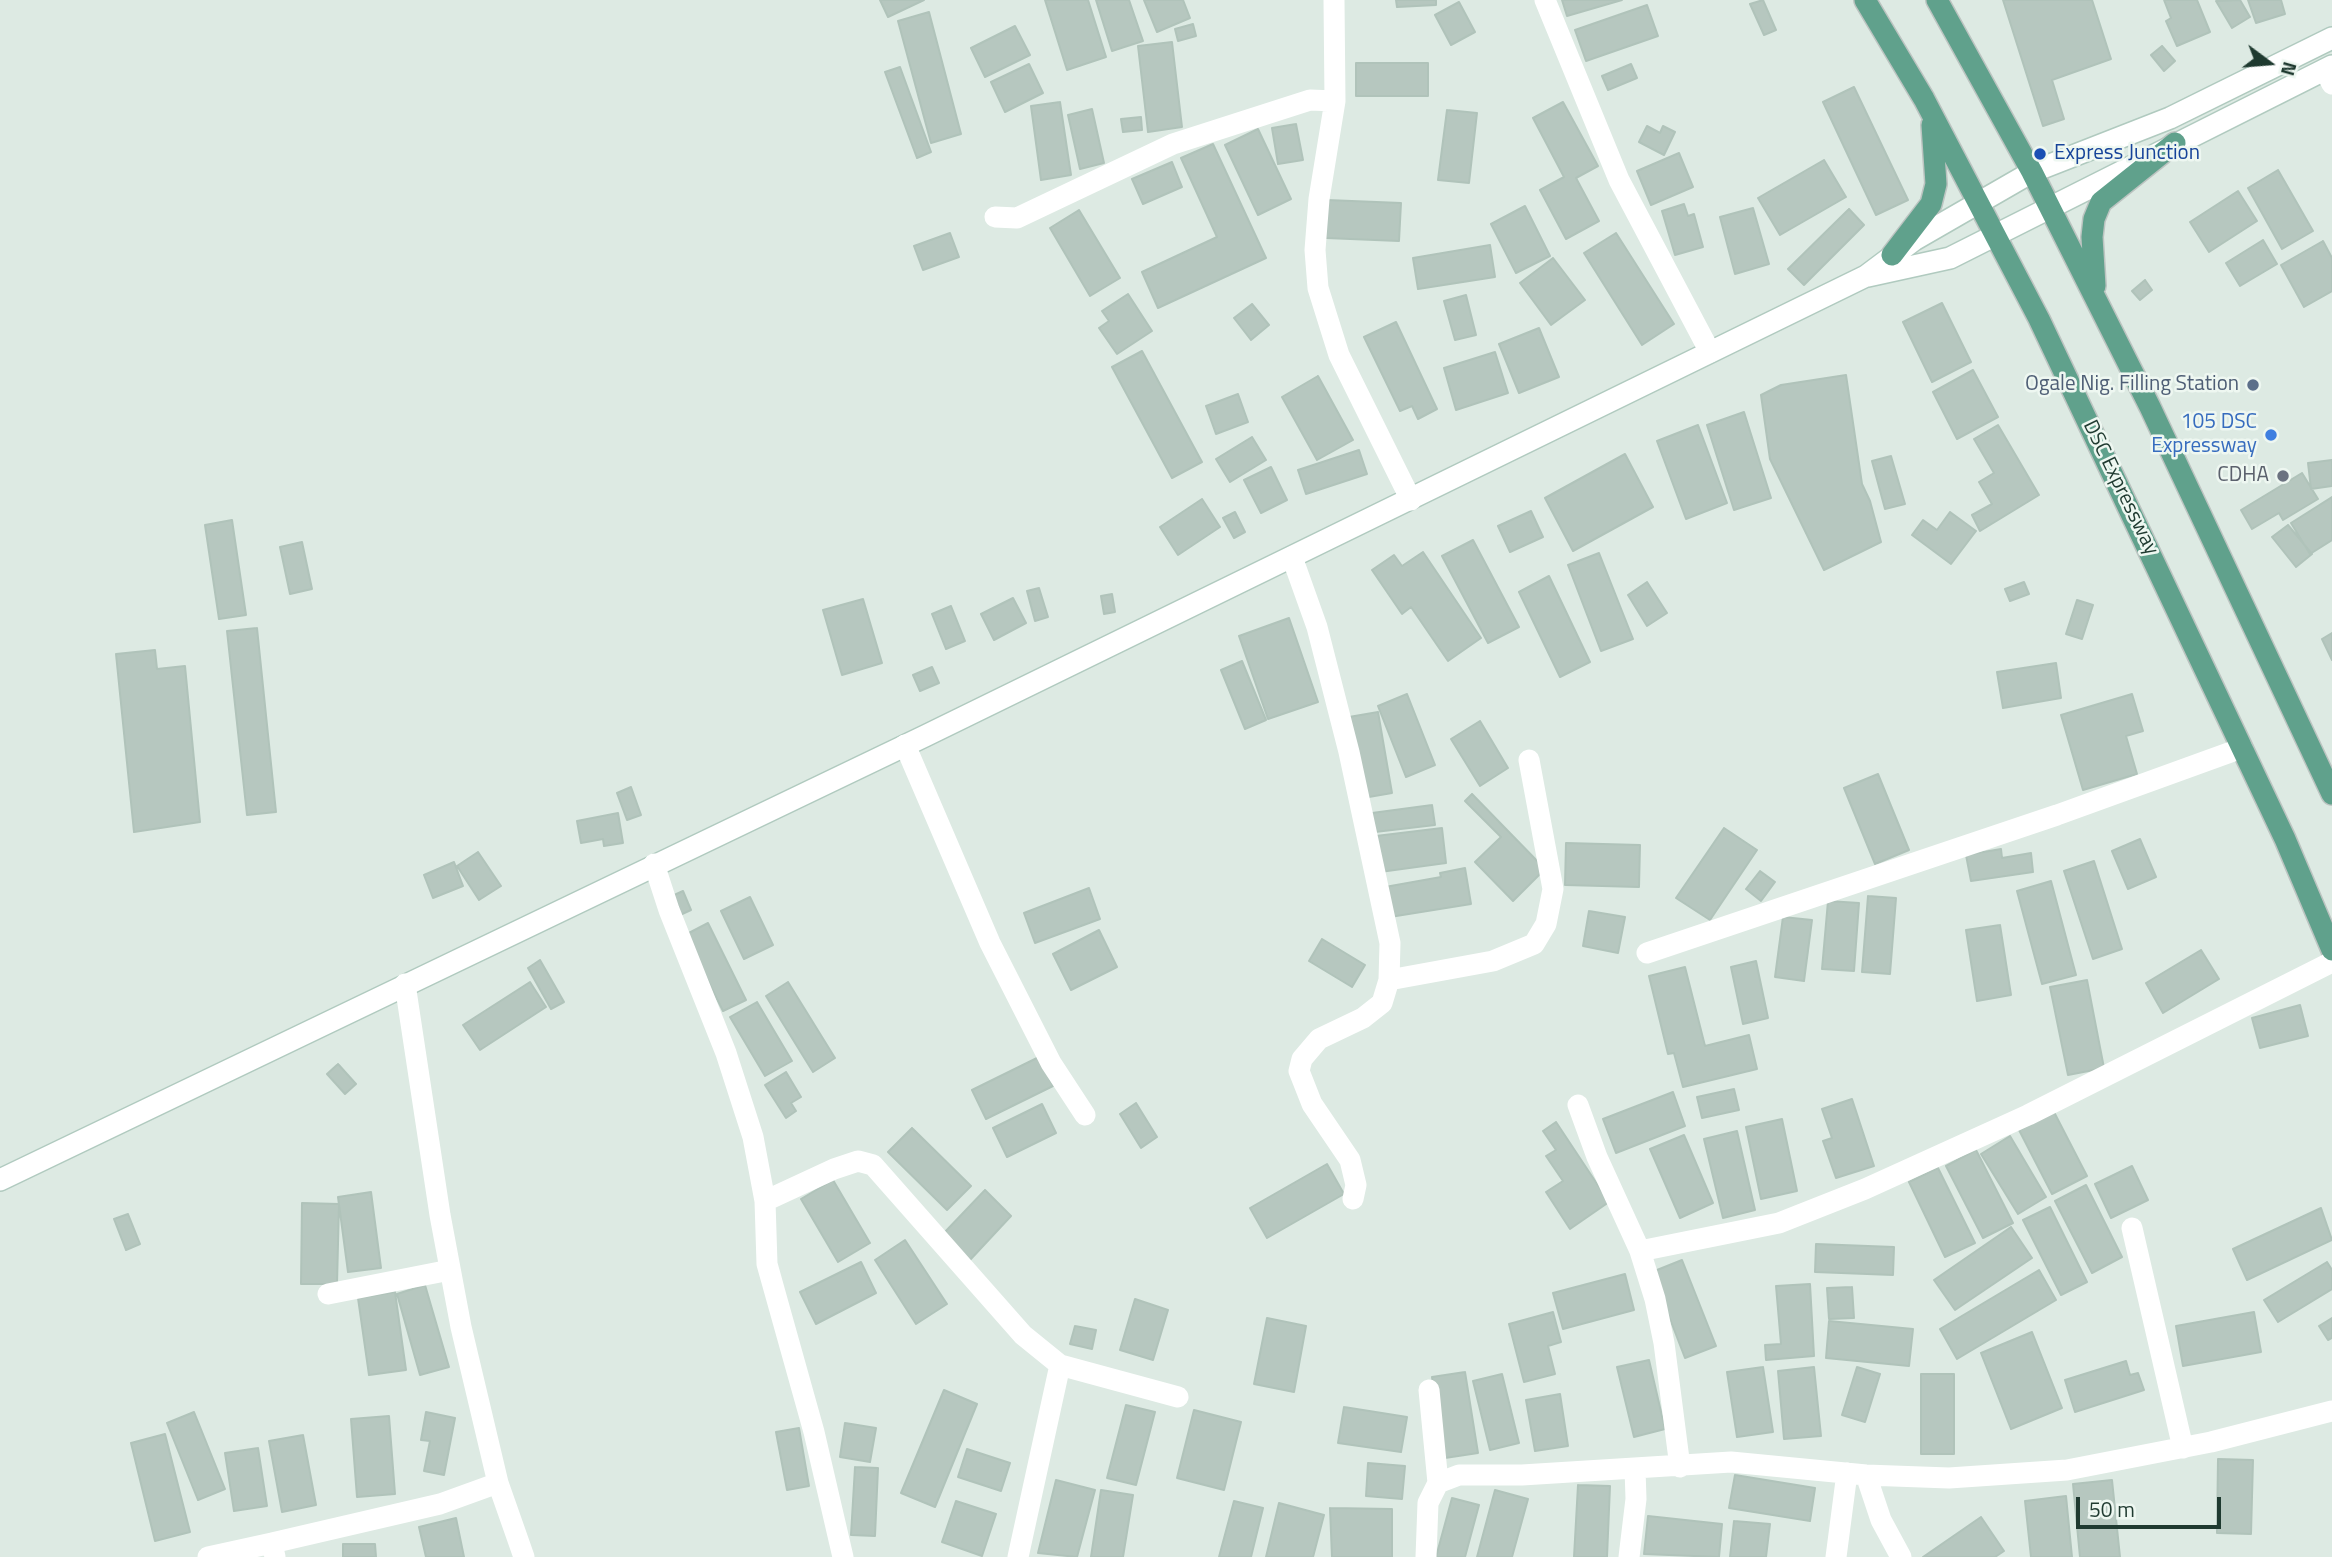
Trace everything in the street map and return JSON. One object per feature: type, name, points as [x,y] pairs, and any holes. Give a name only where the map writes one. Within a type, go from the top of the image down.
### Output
[{"type":"main road","name":"DSC Expressway","points":[[1865,0],[1924,99],[2080,404],[2242,748],[2332,950]]},
{"type":"main road","points":[[1937,0],[2050,206],[2243,598],[2332,794]]},
{"type":"main road","points":[[1892,255],[1931,204],[1936,184],[1934,132],[1924,99]]},
{"type":"main road","points":[[2096,302],[2091,256],[2094,219],[2101,202],[2175,143]]},
{"type":"street","points":[[1334,0],[1335,100],[1319,200],[1315,250],[1318,288],[1339,355],[1411,500]]},
{"type":"street","points":[[1545,0],[1619,180],[1710,352]]},
{"type":"street","points":[[0,1180],[1411,500],[1866,276],[1892,255],[1977,201],[2032,172],[2170,118],[2332,38]]},
{"type":"street","points":[[1866,276],[1950,258],[2175,143],[2330,73]]},
{"type":"street","points":[[995,217],[1017,218],[1173,144],[1310,100],[1335,100]]},
{"type":"street","points":[[1292,557],[1317,627],[1349,752],[1390,943],[1389,980],[1382,1003],[1363,1018],[1320,1039],[1302,1059],[1299,1071],[1311,1104],[1350,1160],[1356,1185],[1353,1199]]},
{"type":"street","points":[[905,745],[990,943],[1051,1063],[1085,1115]]},
{"type":"street","points":[[1647,953],[2057,815],[2242,748]]},
{"type":"street","points":[[1389,980],[1493,961],[1534,944],[1546,924],[1553,889],[1529,760]]},
{"type":"street","points":[[654,864],[669,910],[726,1053],[753,1137],[765,1201],[767,1264],[814,1432],[843,1557]]},
{"type":"street","points":[[1640,1251],[1779,1223],[1865,1189],[2028,1115],[2332,962]]},
{"type":"street","points":[[405,984],[450,1270],[498,1483],[524,1557]]},
{"type":"street","points":[[1578,1105],[1597,1157],[1640,1251],[1664,1343],[1680,1466]]},
{"type":"street","points":[[765,1201],[858,1161],[873,1165],[1023,1335],[1060,1365],[1178,1397]]},
{"type":"street","points":[[2132,1228],[2183,1448]]},
{"type":"street","points":[[328,1294],[450,1270]]},
{"type":"street","points":[[1018,1557],[1060,1365]]},
{"type":"street","points":[[1426,1557],[1428,1503],[1438,1483],[1429,1390]]},
{"type":"street","points":[[1438,1483],[1459,1475],[1522,1475],[1731,1462],[1857,1474],[1949,1478],[2067,1470],[2183,1448],[2332,1411]]},
{"type":"street","points":[[1629,1557],[1636,1499],[1635,1469]]},
{"type":"street","points":[[1836,1557],[1857,1474]]},
{"type":"street","points":[[1857,1474],[1901,1557]]},
{"type":"street","points":[[208,1557],[273,1550],[440,1504],[498,1483]]},
{"type":"building","points":[[880,0],[924,0],[888,17]]},
{"type":"building","points":[[1045,0],[1088,0],[1106,57],[1067,70]]},
{"type":"building","points":[[1096,0],[1129,0],[1143,41],[1112,51]]},
{"type":"building","points":[[1144,0],[1183,0],[1190,18],[1157,32]]},
{"type":"building","points":[[1396,0],[1436,0],[1436,5],[1397,7]]},
{"type":"building","points":[[1562,0],[1622,0],[1567,16]]},
{"type":"building","points":[[1763,0],[1776,30],[1764,35],[1750,4]]},
{"type":"building","points":[[2003,0],[2092,0],[2111,59],[2052,80],[2064,119],[2043,126]]},
{"type":"building","points":[[2164,0],[2197,0],[2210,32],[2177,46],[2166,21],[2171,18]]},
{"type":"building","points":[[2240,0],[2250,17],[2232,28],[2216,1]]},
{"type":"building","points":[[2248,0],[2281,0],[2285,14],[2256,23]]},
{"type":"building","points":[[1459,2],[1475,32],[1451,45],[1435,15]]},
{"type":"building","points":[[1647,5],[1658,36],[1586,61],[1575,30]]},
{"type":"building","points":[[929,12],[961,134],[931,143],[898,21]]},
{"type":"building","points":[[1193,24],[1196,36],[1178,41],[1175,29]]},
{"type":"building","points":[[1015,26],[1030,55],[985,77],[971,48]]},
{"type":"building","points":[[1172,42],[1182,127],[1148,132],[1138,46]]},
{"type":"building","points":[[2162,46],[2175,61],[2164,71],[2151,55]]},
{"type":"building","points":[[1356,63],[1428,63],[1428,96],[1356,96]]},
{"type":"building","points":[[1029,64],[1043,93],[1005,112],[991,82]]},
{"type":"building","points":[[1631,64],[1637,78],[1608,90],[1602,76]]},
{"type":"building","points":[[900,67],[931,152],[917,158],[885,72]]},
{"type":"building","points":[[1854,87],[1908,200],[1876,215],[1823,102]]},
{"type":"building","points":[[1060,102],[1071,175],[1041,180],[1031,106]]},
{"type":"building","points":[[1563,102],[1598,166],[1576,178],[1599,221],[1566,239],[1540,190],[1564,177],[1533,118]]},
{"type":"building","points":[[1092,109],[1104,163],[1080,169],[1068,115]]},
{"type":"building","points":[[1447,110],[1477,113],[1469,183],[1438,180]]},
{"type":"building","points":[[1141,117],[1142,130],[1123,132],[1121,119]]},
{"type":"building","points":[[1296,124],[1303,160],[1278,164],[1272,128]]},
{"type":"building","points":[[1647,126],[1660,133],[1663,126],[1675,132],[1664,155],[1639,142]]},
{"type":"building","points":[[1258,129],[1291,199],[1258,215],[1225,145]]},
{"type":"building","points":[[1213,144],[1266,258],[1158,308],[1142,272],[1217,237],[1181,158]]},
{"type":"building","points":[[1679,153],[1693,187],[1651,205],[1637,171]]},
{"type":"building","points":[[1824,160],[1846,197],[1780,235],[1758,198]]},
{"type":"building","points":[[1172,162],[1182,187],[1143,204],[1132,179]]},
{"type":"building","points":[[2278,170],[2313,231],[2282,249],[2248,188]]},
{"type":"building","points":[[2238,191],[2257,221],[2209,252],[2190,222]]},
{"type":"building","points":[[1327,200],[1401,203],[1399,241],[1326,238]]},
{"type":"building","points":[[1684,204],[1688,216],[1694,214],[1703,247],[1675,255],[1662,211]]},
{"type":"building","points":[[1525,206],[1550,256],[1516,273],[1491,224]]},
{"type":"building","points":[[1753,208],[1769,264],[1735,274],[1720,217]]},
{"type":"building","points":[[1849,209],[1864,225],[1804,285],[1788,269]]},
{"type":"building","points":[[1079,210],[1120,278],[1090,296],[1050,228]]},
{"type":"building","points":[[950,233],[959,257],[923,270],[914,246]]},
{"type":"building","points":[[1616,233],[1674,324],[1642,345],[1584,253]]},
{"type":"building","points":[[2263,240],[2277,264],[2240,286],[2226,263]]},
{"type":"building","points":[[2323,241],[2332,258],[2332,291],[2304,307],[2281,265]]},
{"type":"building","points":[[1490,245],[1495,277],[1418,289],[1413,258]]},
{"type":"building","points":[[1553,258],[1585,300],[1551,325],[1520,283]]},
{"type":"building","points":[[2145,280],[2152,290],[2140,300],[2132,291]]},
{"type":"building","points":[[1128,294],[1152,331],[1117,354],[1099,328],[1109,321],[1102,311]]},
{"type":"building","points":[[1466,295],[1476,335],[1455,340],[1444,301]]},
{"type":"building","points":[[1942,303],[1971,362],[1932,382],[1903,322]]},
{"type":"building","points":[[1252,304],[1269,325],[1251,340],[1234,318]]},
{"type":"building","points":[[1396,322],[1437,409],[1418,419],[1412,406],[1400,411],[1364,337]]},
{"type":"building","points":[[1539,328],[1559,377],[1519,393],[1499,344]]},
{"type":"building","points":[[1142,351],[1202,462],[1172,478],[1112,367]]},
{"type":"building","points":[[1495,352],[1508,393],[1456,410],[1444,368]]},
{"type":"building","points":[[1973,370],[1998,417],[1957,439],[1933,392]]},
{"type":"building","points":[[1846,375],[1862,484],[1870,501],[1881,542],[1824,570],[1770,459],[1761,395],[1781,385]]},
{"type":"building","points":[[1318,376],[1353,440],[1317,460],[1282,397]]},
{"type":"building","points":[[1238,394],[1248,422],[1216,434],[1206,406]]},
{"type":"building","points":[[1744,412],[1771,498],[1734,510],[1707,425]]},
{"type":"building","points":[[1698,425],[1727,503],[1686,519],[1657,441]]},
{"type":"building","points":[[1998,425],[2039,495],[1980,531],[1972,515],[1992,504],[1979,482],[1994,473],[1974,439]]},
{"type":"building","points":[[1252,437],[1266,460],[1230,482],[1216,459]]},
{"type":"building","points":[[1359,450],[1367,474],[1306,494],[1298,470]]},
{"type":"building","points":[[1625,454],[1653,507],[1573,551],[1545,498]]},
{"type":"building","points":[[1891,456],[1905,504],[1885,509],[1872,461]]},
{"type":"building","points":[[2332,460],[2332,486],[2311,489],[2308,463]]},
{"type":"building","points":[[1271,467],[1287,500],[1261,513],[1244,480]]},
{"type":"building","points":[[2302,473],[2318,499],[2283,520],[2279,513],[2252,529],[2241,510]]},
{"type":"building","points":[[2332,497],[2332,540],[2310,554],[2291,523]]},
{"type":"building","points":[[1202,499],[1220,527],[1178,555],[1160,527]]},
{"type":"building","points":[[1531,511],[1543,537],[1510,552],[1498,526]]},
{"type":"building","points":[[1235,512],[1245,532],[1234,538],[1223,518]]},
{"type":"building","points":[[1950,512],[1976,531],[1951,564],[1912,535],[1923,520],[1937,530]]},
{"type":"building","points":[[232,520],[246,615],[219,619],[205,525]]},
{"type":"building","points":[[2288,525],[2312,554],[2296,567],[2272,537]]},
{"type":"building","points":[[1473,540],[1519,627],[1488,643],[1442,556]]},
{"type":"building","points":[[302,542],[312,589],[290,594],[280,547]]},
{"type":"building","points":[[1423,552],[1481,638],[1448,661],[1411,607],[1402,614],[1372,570],[1394,555],[1402,566]]},
{"type":"building","points":[[1599,553],[1633,639],[1601,651],[1568,565]]},
{"type":"building","points":[[1549,576],[1590,662],[1560,677],[1519,592]]},
{"type":"building","points":[[1647,582],[1667,613],[1647,626],[1628,595]]},
{"type":"building","points":[[2024,582],[2029,594],[2010,601],[2005,589]]},
{"type":"building","points":[[1039,588],[1048,617],[1035,621],[1027,591]]},
{"type":"building","points":[[1112,594],[1115,612],[1104,614],[1101,596]]},
{"type":"building","points":[[1013,598],[1026,623],[994,640],[981,614]]},
{"type":"building","points":[[863,599],[882,663],[842,675],[823,610]]},
{"type":"building","points":[[2077,600],[2093,605],[2082,639],[2066,634]]},
{"type":"building","points":[[951,606],[965,641],[946,649],[932,614]]},
{"type":"building","points":[[1289,618],[1318,702],[1268,719],[1239,636]]},
{"type":"building","points":[[257,628],[276,812],[247,815],[227,631]]},
{"type":"building","points":[[2332,633],[2332,660],[2322,639]]},
{"type":"building","points":[[155,650],[157,669],[185,666],[200,822],[134,832],[116,654]]},
{"type":"building","points":[[1242,661],[1266,720],[1245,729],[1221,670]]},
{"type":"building","points":[[2056,663],[2061,698],[2003,708],[1997,672]]},
{"type":"building","points":[[932,667],[939,683],[920,691],[913,675]]},
{"type":"building","points":[[1407,694],[1435,765],[1406,777],[1378,706]]},
{"type":"building","points":[[2132,694],[2143,731],[2126,736],[2137,774],[2083,790],[2061,715]]},
{"type":"building","points":[[1378,712],[1392,793],[1363,798],[1349,717]]},
{"type":"building","points":[[1480,721],[1508,768],[1480,786],[1451,739]]},
{"type":"building","points":[[1878,774],[1909,850],[1875,864],[1844,788]]},
{"type":"building","points":[[631,787],[641,815],[627,820],[617,793]]},
{"type":"building","points":[[1472,794],[1545,869],[1513,901],[1475,862],[1501,837],[1465,801]]},
{"type":"building","points":[[1432,805],[1435,825],[1375,832],[1372,813]]},
{"type":"building","points":[[618,813],[623,843],[604,846],[603,839],[581,843],[577,821]]},
{"type":"building","points":[[1442,828],[1446,863],[1380,872],[1376,836]]},
{"type":"building","points":[[1724,828],[1757,850],[1710,920],[1676,898]]},
{"type":"building","points":[[2140,839],[2156,877],[2128,889],[2112,851]]},
{"type":"building","points":[[1566,843],[1640,845],[1639,887],[1565,885]]},
{"type":"building","points":[[2001,849],[2002,858],[2031,853],[2033,872],[1971,881],[1966,855]]},
{"type":"building","points":[[478,852],[501,886],[479,900],[457,866]]},
{"type":"building","points":[[2094,861],[2122,949],[2093,959],[2064,871]]},
{"type":"building","points":[[454,862],[463,886],[433,898],[424,875]]},
{"type":"building","points":[[1465,868],[1471,904],[1390,917],[1385,887],[1441,877],[1440,873]]},
{"type":"building","points":[[1760,871],[1775,882],[1761,901],[1746,889]]},
{"type":"building","points":[[2051,881],[2076,975],[2042,984],[2017,891]]},
{"type":"building","points":[[1089,888],[1100,919],[1035,943],[1024,913]]},
{"type":"building","points":[[683,891],[691,910],[680,915],[672,896]]},
{"type":"building","points":[[1868,896],[1896,898],[1890,974],[1862,972]]},
{"type":"building","points":[[750,897],[773,945],[744,959],[721,911]]},
{"type":"building","points":[[1828,901],[1859,903],[1854,971],[1822,969]]},
{"type":"building","points":[[1589,911],[1625,917],[1618,953],[1583,946]]},
{"type":"building","points":[[1783,917],[1812,920],[1804,981],[1775,977]]},
{"type":"building","points":[[708,923],[746,1000],[723,1011],[685,935]]},
{"type":"building","points":[[2000,925],[2011,995],[1977,1001],[1966,930]]},
{"type":"building","points":[[1099,930],[1117,967],[1071,990],[1053,954]]},
{"type":"building","points":[[1322,939],[1365,965],[1352,987],[1309,961]]},
{"type":"building","points":[[2201,950],[2219,979],[2163,1013],[2146,983]]},
{"type":"building","points":[[540,960],[564,1002],[551,1009],[528,968]]},
{"type":"building","points":[[1756,961],[1768,1018],[1743,1024],[1731,967]]},
{"type":"building","points":[[1685,967],[1705,1046],[1749,1035],[1757,1069],[1683,1087],[1674,1053],[1668,1054],[1649,976]]},
{"type":"building","points":[[2087,980],[2104,1068],[2068,1075],[2050,987]]},
{"type":"building","points":[[530,982],[546,1007],[480,1050],[463,1025]]},
{"type":"building","points":[[788,982],[835,1058],[813,1072],[766,996]]},
{"type":"building","points":[[757,1002],[792,1061],[765,1076],[730,1017]]},
{"type":"building","points":[[2300,1005],[2308,1036],[2260,1048],[2252,1018]]},
{"type":"building","points":[[1039,1057],[1053,1086],[986,1119],[972,1090]]},
{"type":"building","points":[[338,1064],[356,1084],[345,1094],[327,1074]]},
{"type":"building","points":[[786,1072],[801,1097],[791,1103],[796,1111],[786,1118],[765,1085]]},
{"type":"building","points":[[1734,1089],[1739,1110],[1702,1118],[1697,1097]]},
{"type":"building","points":[[1673,1092],[1685,1126],[1616,1153],[1603,1119]]},
{"type":"building","points":[[1852,1099],[1874,1166],[1836,1178],[1823,1141],[1832,1138],[1822,1109]]},
{"type":"building","points":[[1136,1103],[1157,1137],[1141,1148],[1120,1114]]},
{"type":"building","points":[[1042,1104],[1056,1133],[1007,1157],[993,1128]]},
{"type":"building","points":[[2054,1112],[2087,1176],[2052,1194],[2019,1130]]},
{"type":"building","points":[[1782,1119],[1797,1191],[1761,1199],[1746,1127]]},
{"type":"building","points":[[1556,1122],[1609,1202],[1570,1229],[1546,1192],[1563,1181],[1546,1156],[1556,1150],[1543,1131]]},
{"type":"building","points":[[912,1128],[971,1186],[947,1210],[888,1152]]},
{"type":"building","points":[[1737,1131],[1755,1210],[1723,1218],[1704,1139]]},
{"type":"building","points":[[1684,1135],[1713,1203],[1680,1218],[1650,1149]]},
{"type":"building","points":[[2010,1136],[2046,1197],[2018,1214],[1981,1154]]},
{"type":"building","points":[[1976,1150],[2013,1223],[1983,1238],[1946,1166]]},
{"type":"building","points":[[1327,1164],[1344,1194],[1267,1238],[1250,1208]]},
{"type":"building","points":[[2132,1166],[2148,1200],[2111,1218],[2095,1184]]},
{"type":"building","points":[[1938,1168],[1975,1243],[1945,1257],[1909,1182]]},
{"type":"building","points":[[833,1180],[870,1243],[838,1262],[801,1199]]},
{"type":"building","points":[[2086,1185],[2122,1257],[2092,1273],[2055,1201]]},
{"type":"building","points":[[985,1190],[1011,1216],[970,1260],[943,1234]]},
{"type":"building","points":[[371,1192],[381,1268],[348,1272],[338,1197]]},
{"type":"building","points":[[302,1203],[339,1204],[337,1284],[301,1284]]},
{"type":"building","points":[[2050,1207],[2087,1282],[2061,1295],[2023,1220]]},
{"type":"building","points":[[2321,1208],[2332,1240],[2247,1280],[2233,1249]]},
{"type":"building","points":[[128,1214],[140,1244],[126,1250],[114,1219]]},
{"type":"building","points":[[2011,1227],[2032,1258],[1955,1310],[1934,1280]]},
{"type":"building","points":[[905,1240],[947,1304],[916,1324],[875,1260]]},
{"type":"building","points":[[1816,1244],[1894,1247],[1893,1275],[1815,1272]]},
{"type":"building","points":[[1682,1260],[1716,1346],[1685,1358],[1652,1272]]},
{"type":"building","points":[[861,1262],[876,1293],[816,1324],[800,1292]]},
{"type":"building","points":[[2327,1262],[2332,1270],[2332,1289],[2278,1322],[2264,1300]]},
{"type":"building","points":[[2039,1270],[2056,1300],[1957,1359],[1940,1329]]},
{"type":"building","points":[[1625,1274],[1634,1310],[1563,1329],[1553,1293]]},
{"type":"building","points":[[1810,1284],[1814,1356],[1766,1360],[1765,1345],[1781,1344],[1776,1286]]},
{"type":"building","points":[[425,1285],[449,1367],[420,1375],[397,1294]]},
{"type":"building","points":[[1852,1287],[1854,1318],[1829,1319],[1827,1288]]},
{"type":"building","points":[[395,1292],[406,1370],[369,1375],[358,1298]]},
{"type":"building","points":[[1135,1299],[1168,1310],[1153,1360],[1120,1350]]},
{"type":"building","points":[[1553,1312],[1561,1342],[1548,1346],[1555,1374],[1524,1382],[1509,1324]]},
{"type":"building","points":[[2254,1312],[2261,1352],[2183,1366],[2176,1326]]},
{"type":"building","points":[[1267,1318],[1306,1326],[1294,1392],[1254,1384]]},
{"type":"building","points":[[2332,1318],[2332,1338],[2328,1340],[2319,1326]]},
{"type":"building","points":[[1829,1321],[1913,1329],[1909,1366],[1826,1358]]},
{"type":"building","points":[[1075,1326],[1096,1330],[1092,1349],[1070,1344]]},
{"type":"building","points":[[2032,1332],[2062,1408],[2011,1429],[1981,1353]]},
{"type":"building","points":[[1649,1360],[1665,1429],[1634,1437],[1617,1367]]},
{"type":"building","points":[[2126,1361],[2130,1375],[2138,1373],[2144,1390],[2075,1412],[2065,1380]]},
{"type":"building","points":[[1763,1367],[1773,1432],[1737,1437],[1727,1372]]},
{"type":"building","points":[[1814,1367],[1821,1436],[1784,1439],[1778,1371]]},
{"type":"building","points":[[1857,1367],[1880,1374],[1865,1422],[1842,1415]]},
{"type":"building","points":[[1465,1372],[1478,1453],[1445,1458],[1432,1377]]},
{"type":"building","points":[[1502,1374],[1519,1443],[1490,1450],[1473,1381]]},
{"type":"building","points":[[1921,1374],[1954,1374],[1954,1454],[1921,1454]]},
{"type":"building","points":[[944,1390],[977,1404],[935,1507],[901,1493]]},
{"type":"building","points":[[1560,1394],[1568,1446],[1535,1451],[1526,1400]]},
{"type":"building","points":[[1126,1405],[1155,1412],[1136,1485],[1107,1478]]},
{"type":"building","points":[[1344,1407],[1407,1417],[1401,1452],[1338,1443]]},
{"type":"building","points":[[1194,1410],[1241,1422],[1224,1490],[1177,1478]]},
{"type":"building","points":[[194,1412],[225,1489],[198,1500],[167,1423]]},
{"type":"building","points":[[426,1412],[455,1418],[444,1475],[424,1471],[430,1441],[421,1440]]},
{"type":"building","points":[[389,1416],[395,1494],[357,1497],[351,1419]]},
{"type":"building","points":[[845,1423],[876,1428],[870,1462],[840,1457]]},
{"type":"building","points":[[799,1428],[809,1486],[787,1490],[776,1432]]},
{"type":"building","points":[[165,1434],[190,1532],[155,1541],[131,1443]]},
{"type":"building","points":[[303,1435],[316,1505],[282,1512],[269,1441]]},
{"type":"building","points":[[258,1448],[267,1506],[234,1511],[225,1453]]},
{"type":"building","points":[[967,1449],[1010,1463],[1001,1491],[958,1477]]},
{"type":"building","points":[[2218,1459],[2253,1460],[2251,1534],[2217,1533]]},
{"type":"building","points":[[1368,1463],[1405,1466],[1402,1499],[1366,1496]]},
{"type":"building","points":[[855,1467],[878,1468],[875,1536],[851,1535]]},
{"type":"building","points":[[1735,1475],[1815,1488],[1810,1521],[1729,1508]]},
{"type":"building","points":[[1056,1480],[1095,1490],[1077,1557],[1038,1553]]},
{"type":"building","points":[[2112,1480],[2120,1557],[2080,1557],[2073,1484]]},
{"type":"building","points":[[1578,1485],[1610,1486],[1607,1557],[1574,1557]]},
{"type":"building","points":[[1101,1490],[1133,1495],[1123,1557],[1091,1557]]},
{"type":"building","points":[[1495,1490],[1528,1499],[1512,1557],[1477,1557]]},
{"type":"building","points":[[2066,1496],[2072,1557],[2031,1557],[2025,1501]]},
{"type":"building","points":[[1452,1498],[1479,1505],[1465,1557],[1436,1557]]},
{"type":"building","points":[[956,1501],[996,1514],[982,1556],[942,1542]]},
{"type":"building","points":[[1234,1501],[1263,1508],[1251,1557],[1219,1557]]},
{"type":"building","points":[[1279,1503],[1324,1515],[1313,1557],[1266,1557]]},
{"type":"building","points":[[1330,1508],[1392,1509],[1392,1557],[1332,1557]]},
{"type":"building","points":[[1648,1516],[1722,1524],[1719,1557],[1644,1554]]},
{"type":"building","points":[[1981,1517],[2004,1551],[1995,1557],[1923,1557]]},
{"type":"building","points":[[456,1518],[464,1557],[426,1557],[419,1527]]},
{"type":"building","points":[[1734,1521],[1770,1524],[1766,1557],[1730,1557]]},
{"type":"building","points":[[343,1544],[375,1544],[376,1557],[343,1557]]},
{"type":"place","name":"Express Junction","points":[[2040,154]]},
{"type":"place","name":"Ogale Nig. Filling Station","points":[[2253,385]]},
{"type":"place","name":"105 DSC Expressway","points":[[2271,435]]},
{"type":"place","name":"CDHA","points":[[2283,476]]}]
